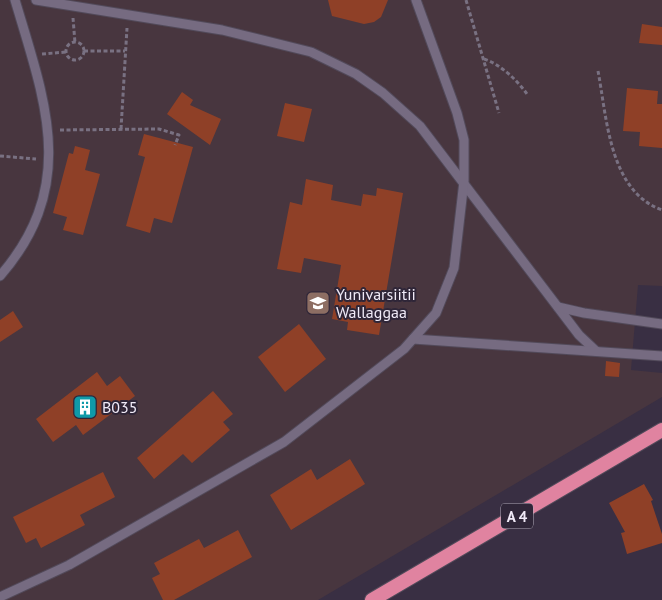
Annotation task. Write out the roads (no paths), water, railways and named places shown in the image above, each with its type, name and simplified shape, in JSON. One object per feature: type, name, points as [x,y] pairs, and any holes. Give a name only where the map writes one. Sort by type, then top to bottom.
[{"type":"highway","name":"A 4","points":[[372,600],[662,430]]},
{"type":"lane","points":[[0,276],[19,251],[34,221],[44,190],[49,161],[49,130],[43,96],[15,0]]},
{"type":"lane","points":[[36,0],[222,30],[311,52],[339,65],[368,82],[409,115],[464,182],[578,335],[596,351]]},
{"type":"lane","points":[[0,597],[69,565],[265,454],[312,422],[414,339],[436,313],[450,283],[456,253],[465,158],[461,126],[416,0]]},
{"type":"lane","points":[[558,307],[584,314],[662,324]]},
{"type":"lane","points":[[414,339],[662,356]]},
{"type":"place","name":"Yunivarsiitii Wallaggaa","points":[[318,303]]},
{"type":"place","name":"B035","points":[[85,407]]}]
